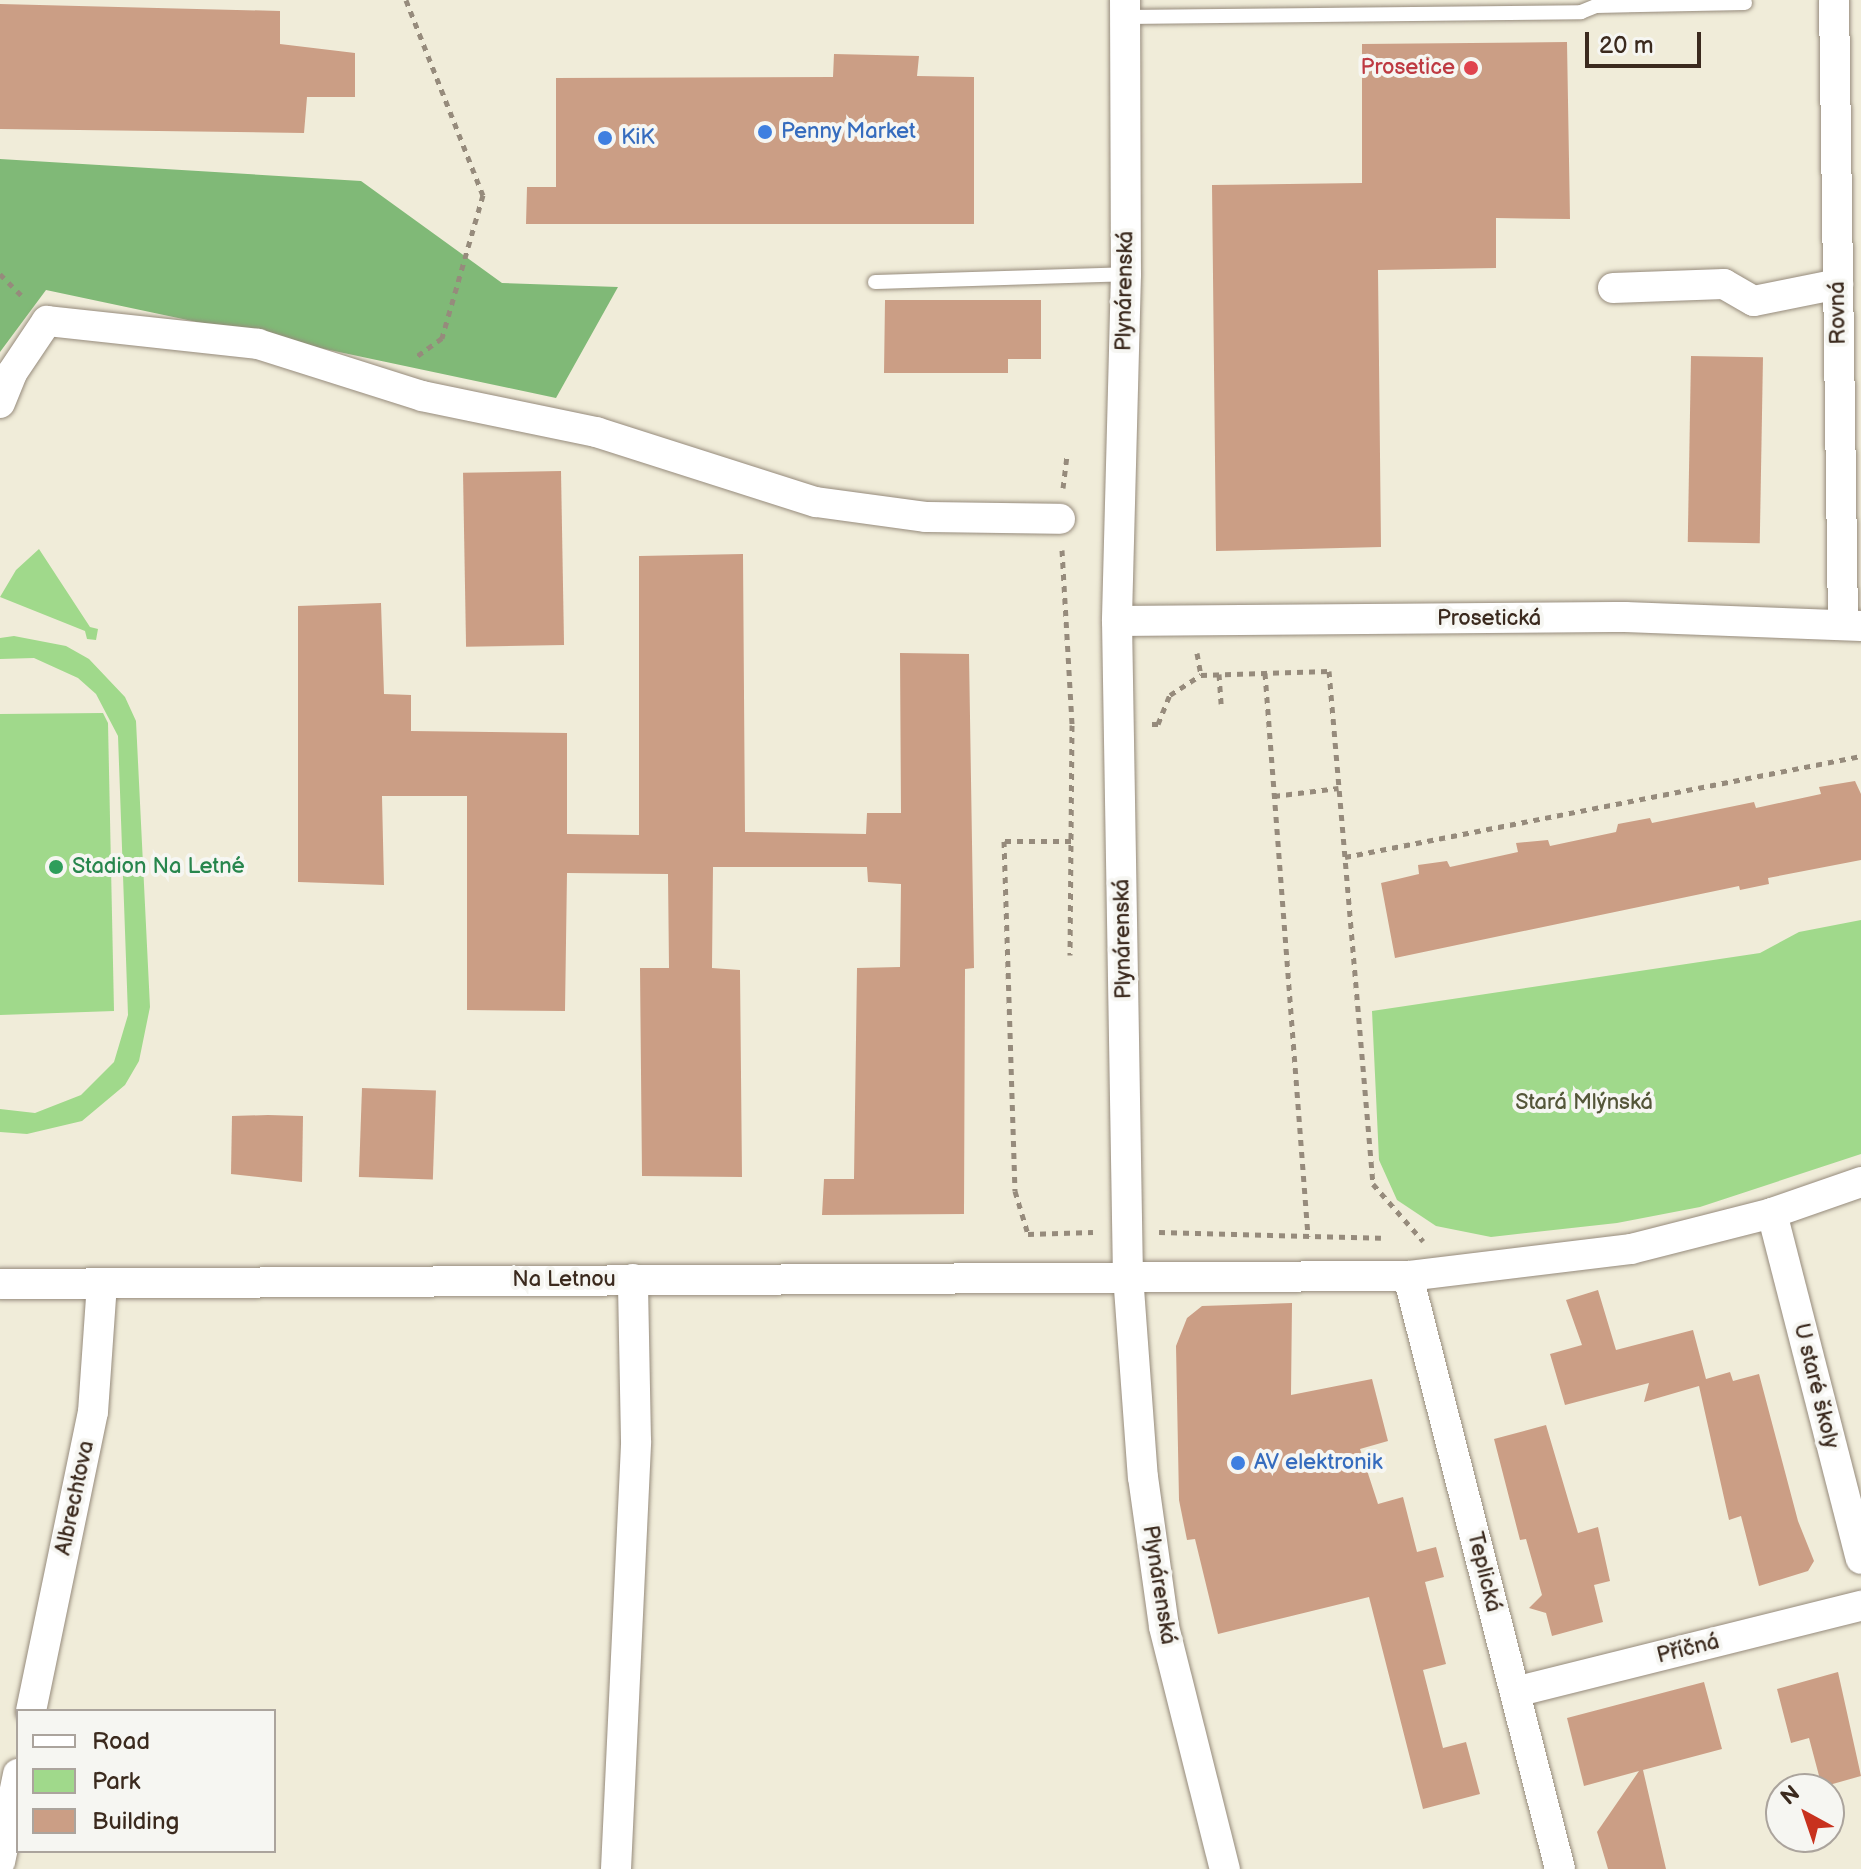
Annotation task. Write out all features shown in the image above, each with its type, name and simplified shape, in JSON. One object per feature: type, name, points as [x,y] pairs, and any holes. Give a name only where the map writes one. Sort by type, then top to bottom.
[{"type":"street","name":"Rovná","points":[[1834,0],[1838,284],[1852,626]]},
{"type":"street","name":"Plynárenská","points":[[1126,8],[1126,274],[1117,621],[1128,1275],[1143,1477],[1164,1627],[1225,1869]]},
{"type":"street","points":[[1613,288],[1724,284],[1754,301],[1838,284]]},
{"type":"street","points":[[0,403],[12,373],[47,321],[258,344],[383,380],[422,396],[596,432],[816,502],[925,517],[1060,519]]},
{"type":"street","name":"Prosetická","points":[[1117,621],[1625,617],[1852,626]]},
{"type":"street","points":[[1128,1275],[1417,1275],[1631,1249],[1772,1213],[1861,1182]]},
{"type":"street","name":"U staré školy","points":[[1772,1213],[1861,1559]]},
{"type":"street","name":"Na Letnou","points":[[0,1284],[1128,1275]]},
{"type":"street","name":"Teplická","points":[[1417,1275],[1560,1869]]},
{"type":"street","points":[[616,1869],[636,1441],[633,1279]]},
{"type":"street","name":"Albrechtova","points":[[31,1709],[93,1412],[102,1283]]},
{"type":"street","name":"Příčná","points":[[1515,1692],[1861,1606]]},
{"type":"street","points":[[0,1862],[16,1784]]},
{"type":"lane","points":[[1126,8],[1581,12],[1596,6],[1745,3]]},
{"type":"lane","points":[[875,282],[1126,274]]},
{"type":"path","points":[[383,380],[442,338],[483,195],[406,0]]},
{"type":"path","points":[[1060,519],[1072,725],[1070,955]]},
{"type":"path","points":[[1191,621],[1201,675],[1329,671],[1373,1184],[1423,1239],[1417,1275]]},
{"type":"path","points":[[1265,673],[1308,1236]]},
{"type":"path","points":[[1219,674],[1221,704]]},
{"type":"path","points":[[1345,857],[1861,756]]},
{"type":"path","points":[[1274,796],[1339,788]]},
{"type":"path","points":[[1004,841],[1071,841]]},
{"type":"green space","points":[[0,159],[361,181],[502,283],[618,287],[556,398],[46,290],[0,352]]},
{"type":"green space","points":[[39,549],[90,627],[98,629],[96,640],[87,639],[85,631],[0,597],[16,570]]},
{"type":"green space","points":[[14,636],[66,646],[89,659],[125,697],[136,721],[150,1007],[139,1061],[125,1085],[82,1121],[27,1134],[0,1132],[0,1109],[35,1113],[81,1095],[114,1062],[128,1015],[118,736],[96,694],[78,678],[34,658],[0,659],[0,638]]},
{"type":"green space","name":"Stadion Na Letné","points":[[103,713],[108,723],[114,1011],[0,1015],[0,714]]},
{"type":"green space","name":"Stará Mlýnská","points":[[1861,920],[1861,1154],[1700,1207],[1617,1223],[1491,1237],[1436,1226],[1397,1200],[1379,1160],[1372,1011],[1760,953],[1799,932]]},
{"type":"building","points":[[0,4],[280,11],[280,44],[355,53],[355,97],[307,97],[304,133],[0,129]]},
{"type":"building","points":[[1567,42],[1570,219],[1496,218],[1496,268],[1378,270],[1381,547],[1216,551],[1212,185],[1362,183],[1362,44]]},
{"type":"building","name":"Penny Market","points":[[834,54],[919,56],[917,76],[974,77],[974,224],[526,224],[527,187],[556,187],[556,78],[833,77]]},
{"type":"building","points":[[885,300],[1041,300],[1041,359],[1008,359],[1008,373],[884,373]]},
{"type":"building","points":[[1691,356],[1763,357],[1760,543],[1688,542]]},
{"type":"building","points":[[561,471],[564,645],[466,647],[463,473]]},
{"type":"building","points":[[743,554],[745,832],[866,834],[867,813],[901,813],[900,653],[969,654],[974,968],[965,969],[964,1214],[822,1215],[824,1179],[854,1179],[857,968],[900,967],[901,884],[868,882],[867,867],[713,867],[712,968],[740,970],[742,1177],[642,1176],[640,968],[669,968],[668,874],[567,873],[565,1011],[467,1010],[467,796],[382,796],[384,885],[298,882],[298,606],[381,603],[384,694],[411,695],[411,731],[567,733],[567,834],[639,835],[639,556]]},
{"type":"building","points":[[1855,781],[1861,794],[1861,860],[1768,878],[1769,884],[1740,890],[1739,886],[1395,958],[1381,883],[1419,874],[1418,865],[1447,861],[1450,867],[1518,852],[1516,843],[1548,840],[1550,846],[1616,832],[1618,824],[1650,818],[1652,823],[1754,802],[1756,808],[1821,794],[1819,787]]},
{"type":"building","points":[[362,1088],[436,1091],[433,1180],[359,1177]]},
{"type":"building","points":[[232,1116],[303,1116],[302,1182],[231,1174]]},
{"type":"building","points":[[1598,1290],[1616,1350],[1693,1330],[1706,1379],[1730,1372],[1733,1381],[1759,1374],[1798,1521],[1814,1561],[1808,1571],[1759,1586],[1741,1516],[1729,1520],[1699,1386],[1644,1402],[1649,1383],[1565,1405],[1550,1354],[1582,1345],[1566,1300]]},
{"type":"building","points":[[1292,1303],[1291,1395],[1372,1379],[1388,1441],[1360,1449],[1378,1504],[1403,1497],[1417,1552],[1436,1547],[1444,1577],[1425,1582],[1446,1664],[1423,1670],[1443,1748],[1466,1742],[1480,1794],[1423,1809],[1369,1597],[1218,1634],[1195,1539],[1187,1540],[1179,1500],[1176,1346],[1187,1318],[1202,1306]]},
{"type":"building","points":[[1546,1425],[1578,1533],[1598,1527],[1610,1581],[1594,1585],[1603,1622],[1552,1636],[1546,1613],[1529,1608],[1542,1595],[1526,1539],[1520,1540],[1494,1439]]},
{"type":"building","points":[[1838,1672],[1861,1776],[1845,1781],[1845,1773],[1818,1773],[1809,1738],[1791,1743],[1777,1689]]},
{"type":"building","points":[[1704,1682],[1722,1749],[1643,1770],[1666,1869],[1608,1869],[1597,1832],[1639,1771],[1584,1786],[1567,1718]]},
{"type":"place","name":"Prosetice","points":[[1471,68]]},
{"type":"place","name":"Penny Market","points":[[765,132]]},
{"type":"place","name":"KiK","points":[[605,138]]},
{"type":"place","name":"Stadion Na Letné","points":[[56,867]]},
{"type":"place","name":"AV elektronik","points":[[1238,1463]]}]
